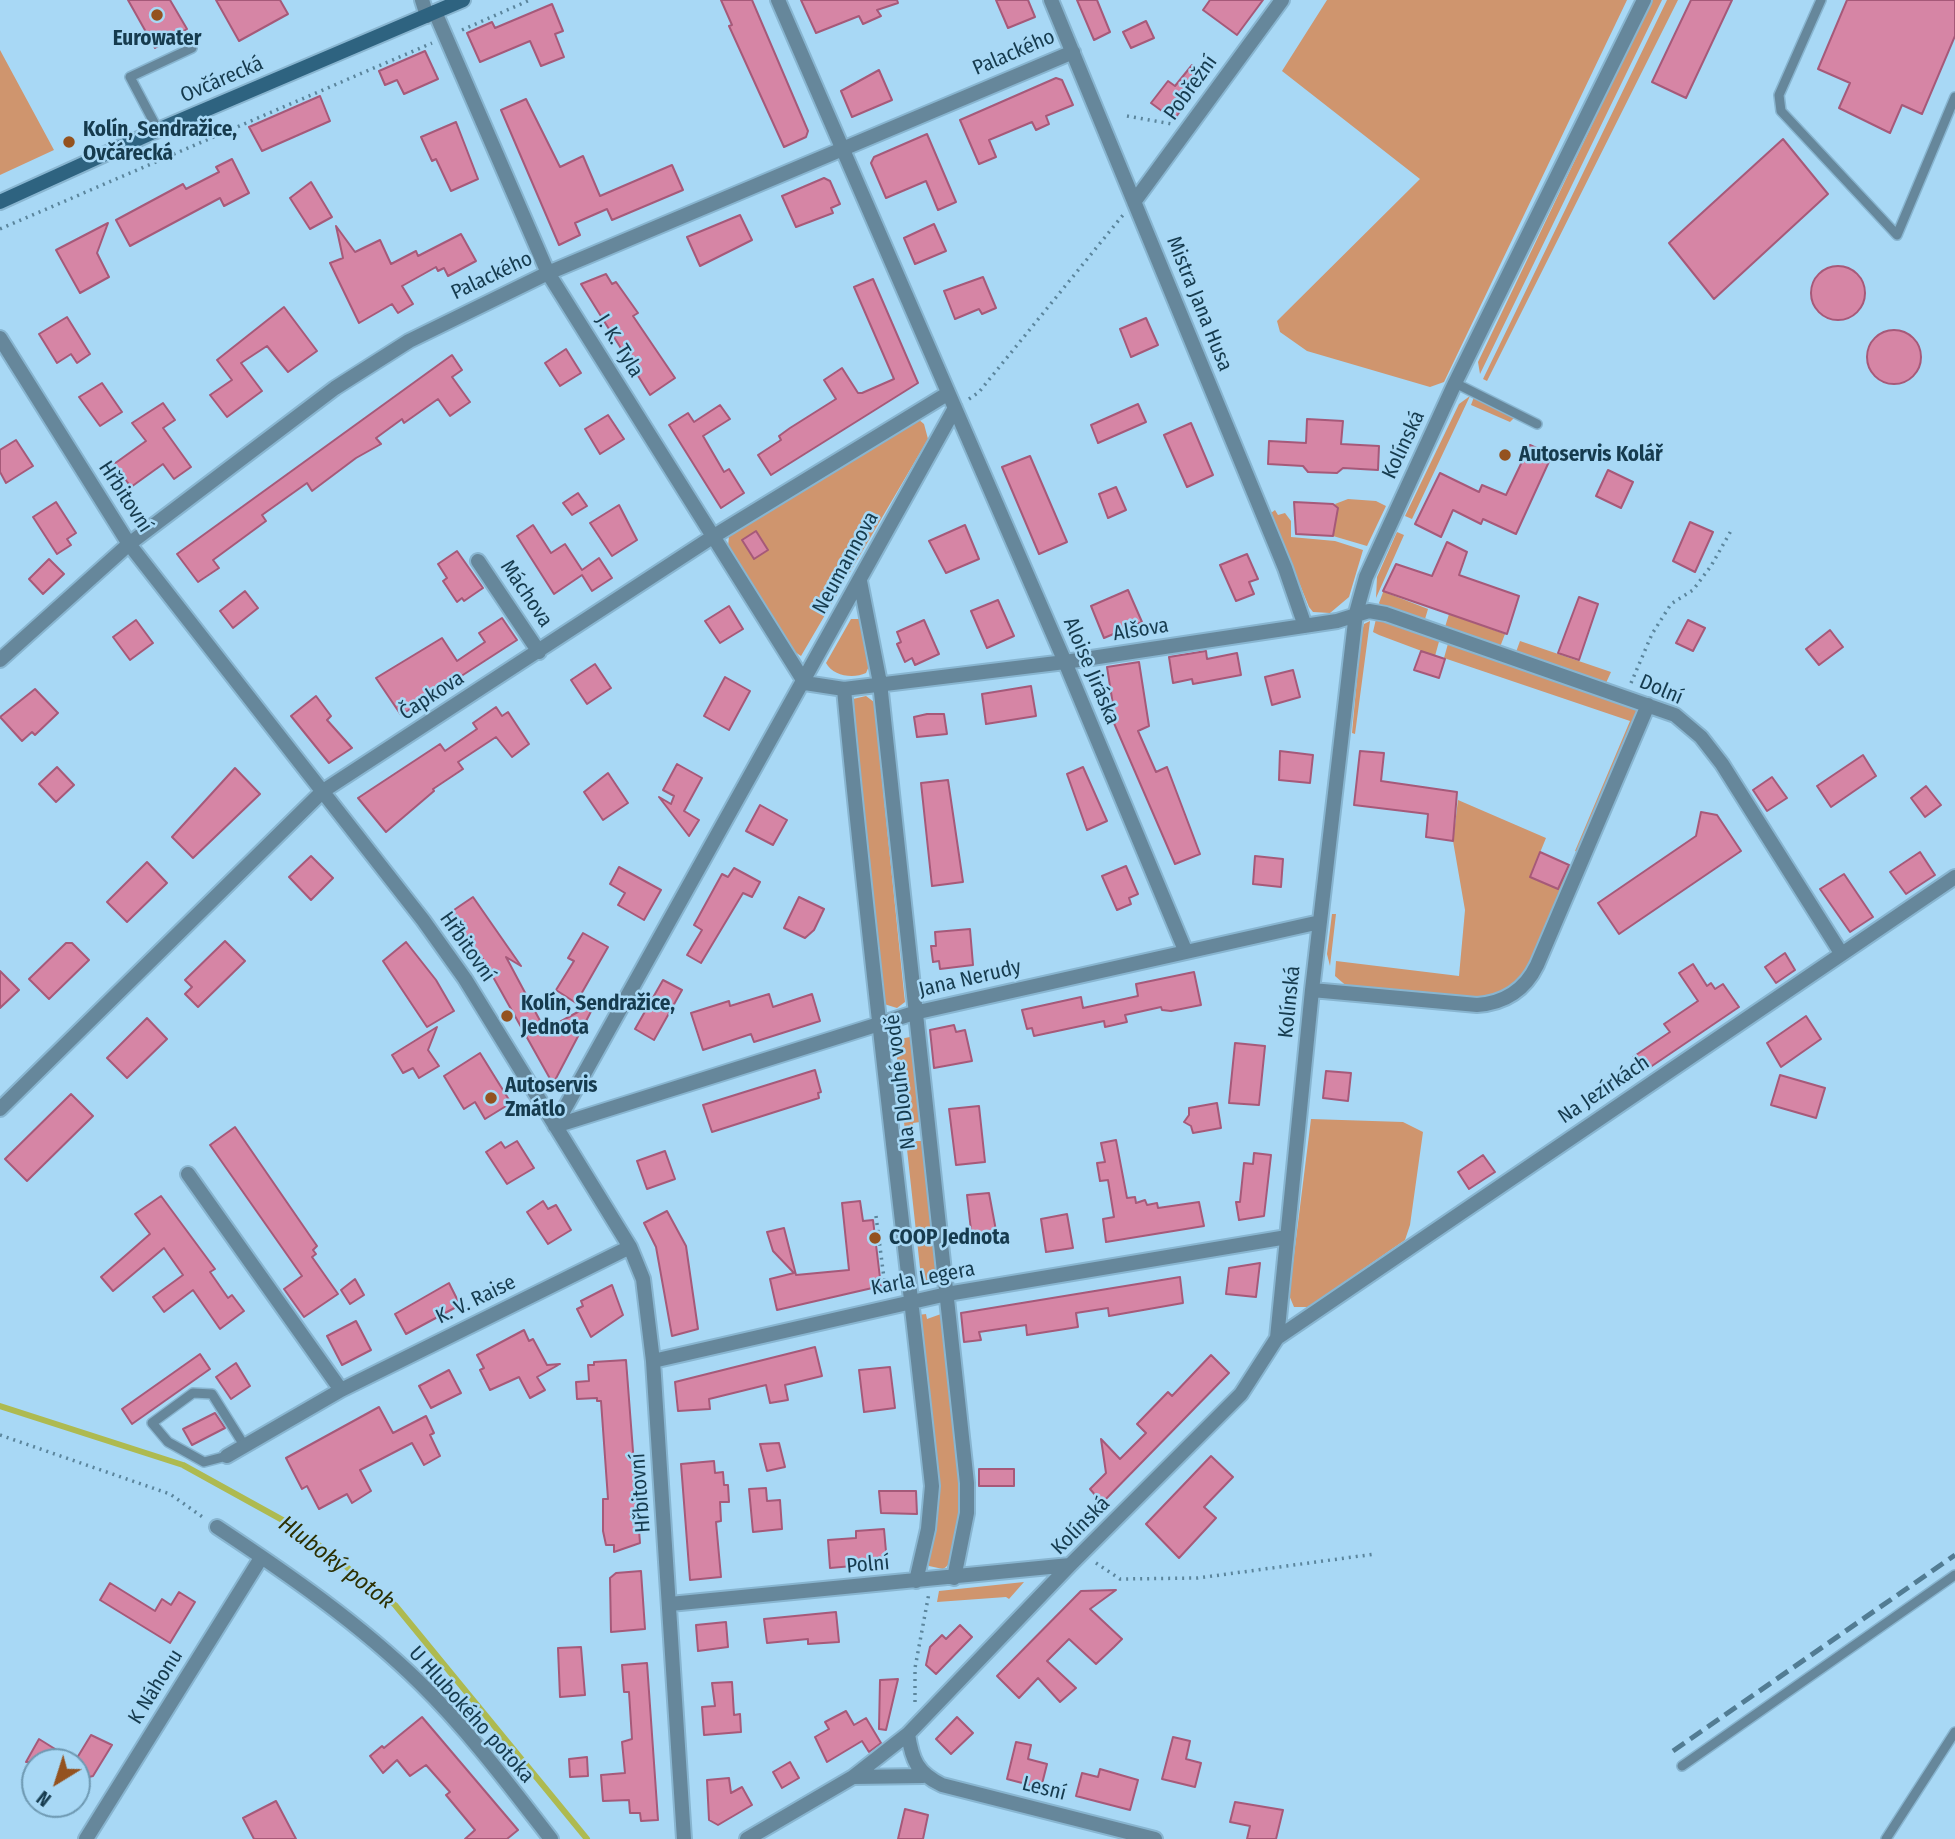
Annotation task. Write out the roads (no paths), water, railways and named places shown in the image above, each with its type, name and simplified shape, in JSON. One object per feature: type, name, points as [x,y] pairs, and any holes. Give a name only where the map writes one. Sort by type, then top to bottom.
[{"type":"main road","name":"Ovčárecká","points":[[2,196],[463,0]]},
{"type":"street","name":"J. K. Tyla","points":[[422,0],[447,36],[548,273],[804,683]]},
{"type":"street","points":[[778,0],[955,408]]},
{"type":"street","name":"Mistra Jana Husa","points":[[1051,0],[1280,555],[1305,626]]},
{"type":"street","name":"Pobřežní","points":[[1133,202],[1282,0]]},
{"type":"street","name":"Kolínská","points":[[747,1839],[853,1777],[908,1734],[1070,1565],[1241,1394],[1277,1338],[1312,989],[1356,613],[1366,577],[1455,383],[1644,0]]},
{"type":"street","name":"Palackého","points":[[0,660],[129,544],[344,382],[451,318],[548,273],[1073,52]]},
{"type":"street","name":"Hřbitovní","points":[[0,338],[129,544],[466,979],[629,1247],[643,1279],[653,1361],[684,1839]]},
{"type":"street","name":"Čapkova","points":[[0,1109],[323,791],[714,536],[947,394]]},
{"type":"street","name":"Neumannova","points":[[555,1126],[955,408]]},
{"type":"street","name":"Aloise Jiráska","points":[[955,408],[1185,950]]},
{"type":"street","name":"Máchova","points":[[478,561],[538,652]]},
{"type":"street","name":"Na Dlouhé vodě","points":[[860,581],[880,683],[967,1483],[967,1513],[954,1577]]},
{"type":"street","name":"Dolní","points":[[1356,613],[1369,611],[1386,614],[1675,715],[1701,737],[1722,764],[1841,953]]},
{"type":"street","name":"Alšova","points":[[804,683],[844,689],[1065,662],[1337,621],[1356,613]]},
{"type":"street","name":"Na Dlouhé vodě","points":[[844,689],[861,865],[882,1024],[932,1486],[928,1529],[916,1581]]},
{"type":"street","points":[[1312,989],[1477,1005],[1495,1002],[1524,986],[1537,965],[1648,705]]},
{"type":"street","name":"Na Jezírkách","points":[[1277,1338],[1955,877]]},
{"type":"street","name":"Jana Nerudy","points":[[555,1126],[914,1013],[1185,950],[1320,922]]},
{"type":"street","points":[[188,1174],[341,1390]]},
{"type":"street","name":"Karla Legera","points":[[653,1361],[947,1294],[1287,1237]]},
{"type":"street","name":"K. V. Raise","points":[[227,1456],[341,1390],[629,1247]]},
{"type":"street","name":"U Hlubokého potoka","points":[[218,1527],[368,1636],[422,1685],[551,1839]]},
{"type":"street","name":"K Náhonu","points":[[86,1839],[261,1558]]},
{"type":"street","name":"Polní","points":[[670,1604],[1070,1565]]},
{"type":"street","points":[[908,1734],[915,1764],[923,1776]]},
{"type":"street","name":"Lesní","points":[[853,1777],[923,1776],[942,1785],[1116,1834],[1155,1839]]},
{"type":"lane","points":[[1821,0],[1779,95],[1781,111],[1793,128],[1897,235],[1955,97]]},
{"type":"lane","points":[[158,130],[130,77],[192,48]]},
{"type":"lane","points":[[1455,383],[1537,424]]},
{"type":"lane","points":[[227,1456],[204,1462],[168,1442],[152,1423],[193,1394],[212,1394],[244,1445]]},
{"type":"lane","points":[[1682,1766],[1955,1575]]},
{"type":"lane","points":[[1886,1839],[1955,1732]]},
{"type":"waterway","name":"Hluboký potok","points":[[0,1406],[183,1465],[297,1528],[395,1605],[587,1839]]},
{"type":"railway","points":[[1673,1751],[1955,1555]]},
{"type":"place","name":"Eurowater","points":[[157,15]]},
{"type":"place","name":"Kolín, Sendražice, Ovčárecká","points":[[69,142]]},
{"type":"place","name":"Autoservis Kolář","points":[[1505,455]]},
{"type":"place","name":"Kolín, Sendražice, Jednota","points":[[507,1016]]},
{"type":"place","name":"Autoservis Zmátlo","points":[[491,1098]]},
{"type":"place","name":"COOP Jednota","points":[[875,1238]]}]
